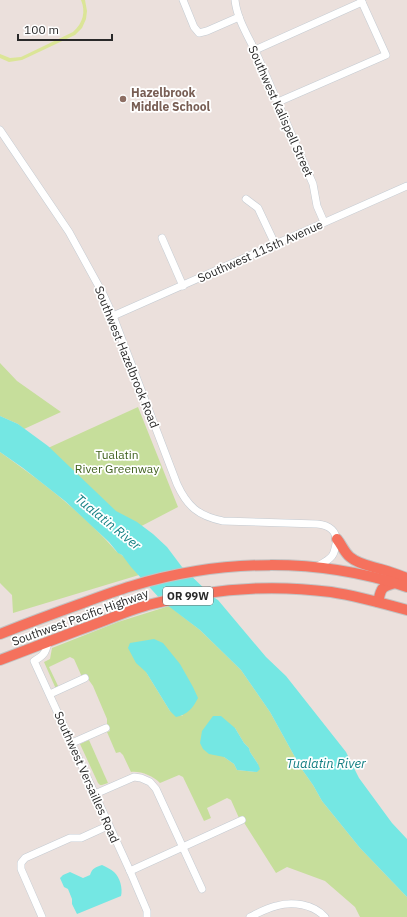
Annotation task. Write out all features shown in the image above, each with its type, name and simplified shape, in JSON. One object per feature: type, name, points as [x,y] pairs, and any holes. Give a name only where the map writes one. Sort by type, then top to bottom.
[{"type":"highway","points":[[337,539],[349,556],[356,561],[407,578]]},
{"type":"highway","name":"Southwest Pacific Highway","points":[[0,634],[131,586],[206,569],[233,566],[281,565],[316,567],[364,575],[407,587]]},
{"type":"highway","points":[[378,602],[380,592],[383,588],[387,585],[395,583]]},
{"type":"highway","name":"Southwest Pacific Highway","points":[[0,660],[149,605],[218,591],[262,588],[329,592],[378,602],[407,610]]},
{"type":"street","points":[[183,0],[194,27],[199,33],[239,17]]},
{"type":"street","name":"Southwest Kalispell Street","points":[[235,0],[239,17],[255,50],[313,184],[317,206],[324,222]]},
{"type":"street","points":[[255,50],[362,1],[386,55],[278,102]]},
{"type":"street","name":"Southwest Hazelbrook Road","points":[[0,130],[70,232],[103,294],[113,316],[184,499],[192,507],[208,517],[222,521],[321,524],[330,528],[337,539]]},
{"type":"street","name":"Southwest 115th Avenue","points":[[113,316],[407,186]]},
{"type":"street","points":[[246,199],[258,208],[275,244]]},
{"type":"street","points":[[162,238],[183,286]]},
{"type":"street","points":[[316,567],[331,557],[337,539]]},
{"type":"street","name":"Southwest Versailles Road","points":[[48,642],[44,654],[34,661],[130,871],[147,911],[147,917]]},
{"type":"street","points":[[50,694],[86,678]]},
{"type":"street","points":[[72,743],[106,728]]},
{"type":"street","points":[[95,794],[134,778],[141,778],[150,782],[156,789],[202,889]]},
{"type":"street","points":[[130,871],[242,820]]},
{"type":"street","points":[[42,917],[21,868],[21,863],[25,858],[70,838],[81,838],[103,828]]},
{"type":"street","points":[[250,917],[275,906],[294,903],[315,909],[326,917]]},
{"type":"green space","points":[[81,0],[85,0],[87,11],[86,19],[82,28],[75,35],[22,60],[9,62],[0,58],[0,54],[10,58],[21,57],[73,32],[83,17],[83,4]]},
{"type":"green space","points":[[0,363],[17,381],[61,412],[24,429],[18,424],[0,416]]},
{"type":"green space","name":"Tualatin River Greenway","points":[[138,407],[178,507],[130,532],[48,448]]},
{"type":"green space","points":[[0,452],[31,474],[76,511],[116,551],[123,556],[139,575],[13,613],[12,595],[0,583]]},
{"type":"green space","points":[[169,606],[200,630],[241,670],[270,712],[301,768],[322,801],[360,848],[407,897],[407,917],[360,917],[355,907],[325,881],[287,867],[276,873],[243,821],[239,818],[231,800],[227,798],[207,808],[211,818],[204,821],[183,777],[179,775],[160,783],[147,774],[131,772],[123,755],[120,752],[116,753],[107,732],[110,731],[107,725],[107,719],[93,686],[86,676],[82,677],[74,659],[70,657],[49,667],[59,688],[56,689],[44,662],[50,659],[52,648],[118,622]],"holes":[[[146,672],[183,716],[170,711]],[[235,728],[258,764],[257,772],[237,770],[234,764],[224,757]]]},
{"type":"green space","points":[[89,740],[108,783],[100,785],[98,783],[80,744]]},
{"type":"water","name":"Tualatin River","points":[[0,416],[18,424],[48,446],[116,511],[137,522],[153,534],[167,547],[182,567],[218,600],[266,657],[286,676],[346,752],[359,778],[392,823],[407,839],[407,897],[360,848],[322,801],[301,768],[270,712],[241,670],[200,630],[163,602],[122,555],[118,553],[109,542],[65,501],[0,452]]},
{"type":"water","points":[[154,639],[163,643],[180,664],[198,698],[194,705],[183,715],[176,717],[170,711],[146,672],[136,663],[128,648],[130,643]]},
{"type":"water","points":[[213,716],[221,716],[235,728],[258,764],[260,769],[257,772],[237,770],[234,764],[224,757],[209,754],[203,749],[200,743],[202,731]]},
{"type":"water","points":[[102,865],[113,871],[118,877],[122,893],[121,896],[77,914],[72,904],[72,899],[68,889],[64,887],[60,878],[70,872],[83,878],[90,875],[94,868]]},
{"type":"place","name":"Hazelbrook Middle School","points":[[123,99]]}]
